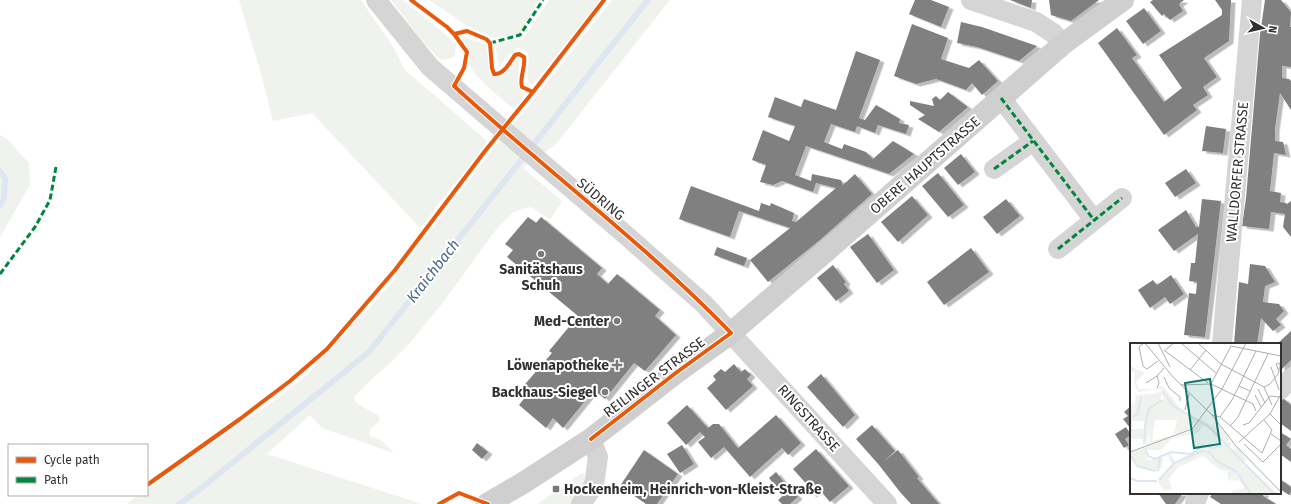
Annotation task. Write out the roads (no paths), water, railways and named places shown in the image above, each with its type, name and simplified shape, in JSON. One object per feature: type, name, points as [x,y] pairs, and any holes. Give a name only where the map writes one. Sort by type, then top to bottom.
[{"type":"main road","name":"OBERE HAUPTSTRASSE","points":[[731,333],[1063,44],[1123,0]]},
{"type":"main road","name":"REILINGER STRASSE","points":[[487,504],[523,483],[591,439],[677,372],[731,333]]},
{"type":"street","name":"SÜDRING","points":[[376,0],[430,67],[704,304],[731,333]]},
{"type":"street","points":[[971,0],[1036,22],[1053,33],[1063,44]]},
{"type":"street","name":"WALLDORFER STRASSE","points":[[1222,343],[1252,0]]},
{"type":"street","points":[[1001,98],[1094,220]]},
{"type":"street","points":[[994,169],[1033,141]]},
{"type":"street","points":[[1058,249],[1122,198]]},
{"type":"street","name":"RINGSTRASSE","points":[[731,333],[886,504]]},
{"type":"street","points":[[1281,389],[1291,378]]},
{"type":"street","points":[[581,504],[594,485],[598,457],[591,439]]},
{"type":"street","points":[[1195,504],[1199,494]]},
{"type":"waterway","name":"Kraichbach","points":[[179,504],[195,493],[369,352],[648,0]]},
{"type":"waterway","points":[[0,171],[5,178],[4,198],[0,206]]},
{"type":"place","name":"Sanitätshaus Schuh","points":[[541,254]]},
{"type":"place","name":"Med-Center","points":[[617,321]]},
{"type":"place","name":"Löwenapotheke","points":[[617,365]]},
{"type":"place","name":"Backhaus-Siegel","points":[[605,392]]},
{"type":"place","name":"Hockenheim, Heinrich-von-Kleist-Straße","points":[[556,489]]}]
